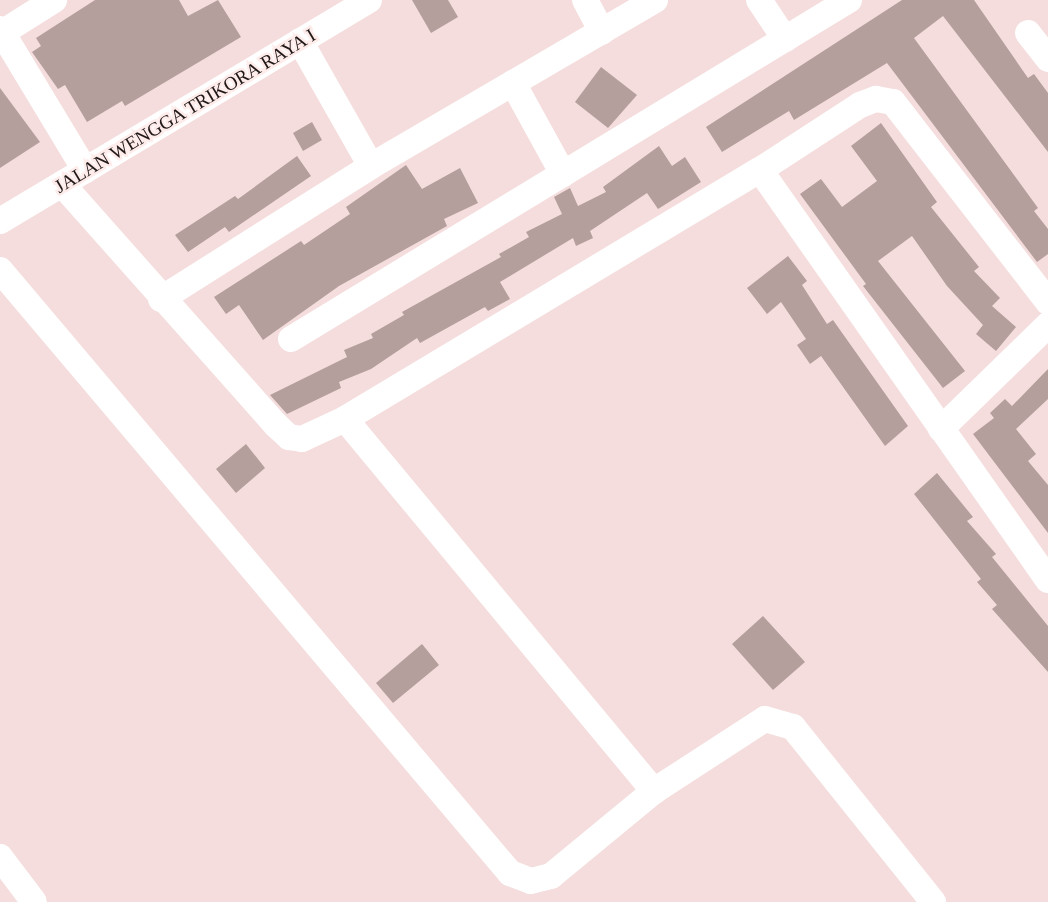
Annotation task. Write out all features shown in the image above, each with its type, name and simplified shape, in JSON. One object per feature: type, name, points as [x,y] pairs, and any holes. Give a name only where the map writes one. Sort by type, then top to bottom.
[{"type":"street","points":[[54,0],[1,32],[74,177],[161,299],[289,437],[302,439],[345,419],[760,170],[860,106],[876,99],[894,102],[1048,302]]},
{"type":"street","name":"JALAN WENGGA TRIKORA RAYA I","points":[[0,221],[369,0]]},
{"type":"street","points":[[585,0],[602,32]]},
{"type":"street","points":[[161,299],[370,166],[655,0]]},
{"type":"street","points":[[759,0],[785,39]]},
{"type":"street","points":[[291,339],[849,0]]},
{"type":"street","points":[[1028,33],[1048,59]]},
{"type":"street","points":[[300,41],[370,166]]},
{"type":"street","points":[[513,83],[563,174]]},
{"type":"street","points":[[760,170],[1048,580]]},
{"type":"street","points":[[0,270],[510,873],[531,881],[551,876],[654,791],[765,719],[793,727],[933,902]]},
{"type":"street","points":[[941,429],[1048,325]]},
{"type":"street","points":[[345,419],[654,791]]},
{"type":"street","points":[[1,859],[34,902]]},
{"type":"building","points":[[95,0],[179,0],[188,16],[218,0],[241,37],[125,106],[122,101],[87,122],[65,85],[58,89],[32,52],[41,46],[36,38]]},
{"type":"building","points":[[412,0],[448,0],[458,17],[431,33]]},
{"type":"building","points":[[902,0],[974,0],[1028,78],[1034,74],[1048,93],[1048,152],[943,16],[914,38],[1038,208],[1034,211],[1048,229],[1048,254],[1037,262],[887,63],[794,120],[789,111],[722,152],[706,127]]},
{"type":"building","points":[[601,67],[637,95],[608,128],[575,102]]},
{"type":"building","points":[[0,88],[40,142],[0,168]]},
{"type":"building","points":[[312,122],[322,140],[303,151],[293,133]]},
{"type":"building","points":[[881,123],[937,202],[931,207],[979,267],[974,271],[1000,298],[992,306],[1016,327],[996,351],[976,334],[983,325],[947,286],[912,236],[878,261],[965,371],[943,388],[863,286],[866,284],[800,194],[821,179],[842,207],[877,181],[851,146]]},
{"type":"building","points":[[659,146],[672,166],[685,157],[701,182],[658,209],[647,193],[590,231],[593,238],[576,246],[573,238],[500,282],[510,299],[488,311],[485,307],[420,343],[417,338],[371,369],[339,382],[341,388],[287,414],[270,395],[347,357],[344,350],[373,338],[371,334],[404,315],[402,312],[501,257],[499,254],[529,237],[526,232],[562,214],[554,197],[570,188],[578,206],[606,192],[603,187]]},
{"type":"building","points":[[297,156],[311,176],[229,232],[225,227],[188,252],[175,235],[235,196],[238,199]]},
{"type":"building","points":[[406,165],[422,189],[460,168],[478,203],[444,219],[447,226],[339,286],[263,340],[239,305],[226,314],[214,297],[301,241],[304,245],[350,214],[346,207]]},
{"type":"building","points":[[788,256],[807,281],[802,285],[827,324],[833,320],[908,426],[885,446],[821,356],[810,364],[797,345],[806,339],[781,302],[767,314],[747,288]]},
{"type":"building","points":[[1048,369],[1048,399],[1016,429],[1036,454],[1028,461],[1048,485],[1048,533],[973,434],[994,418],[990,413],[1005,399],[1012,406]]},
{"type":"building","points":[[246,444],[265,468],[236,493],[216,469]]},
{"type":"building","points":[[937,473],[973,517],[967,521],[996,554],[992,557],[1048,626],[1048,672],[992,609],[997,605],[977,582],[981,579],[914,494]]},
{"type":"building","points":[[763,616],[805,662],[773,690],[732,644]]},
{"type":"building","points":[[422,644],[439,665],[393,703],[376,683]]}]
